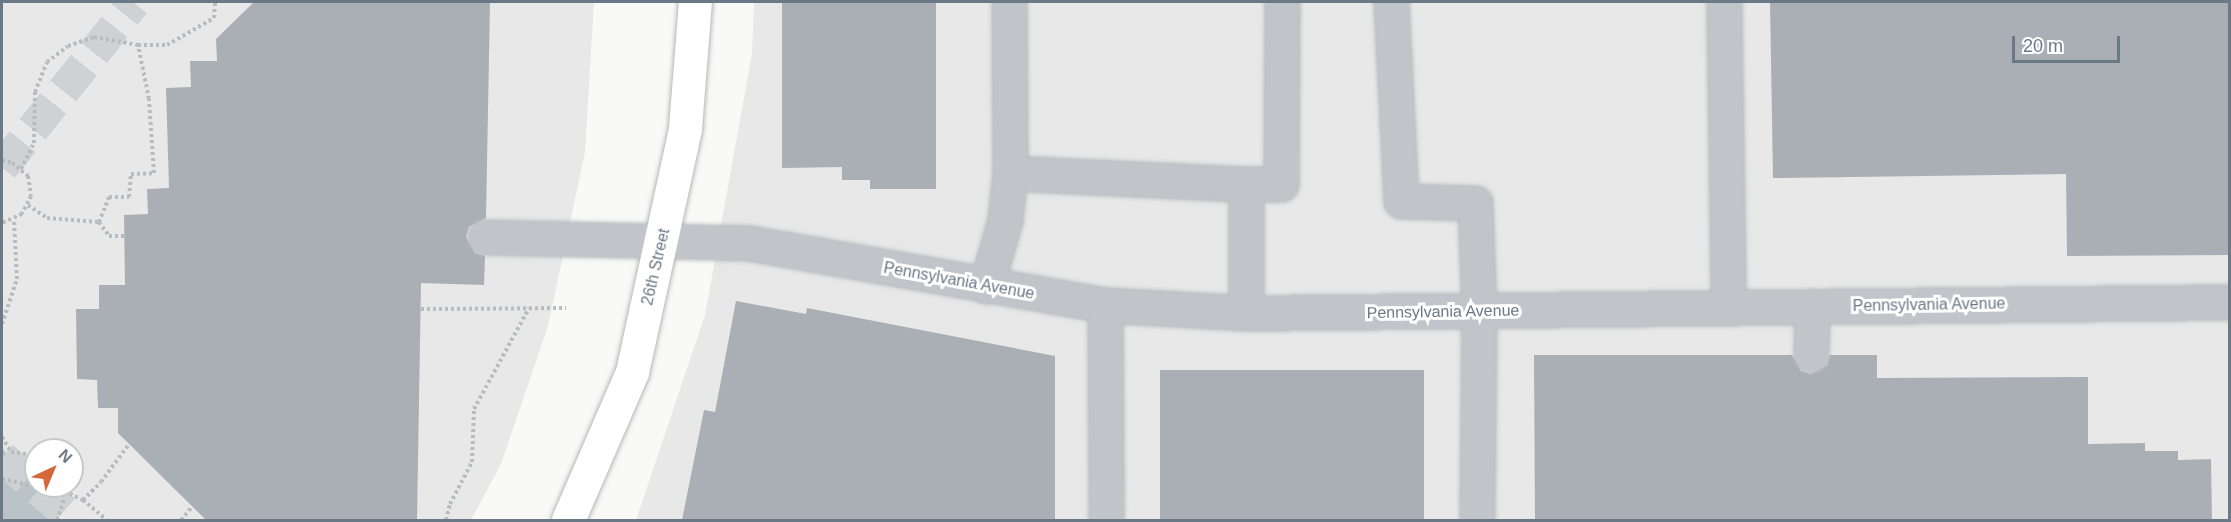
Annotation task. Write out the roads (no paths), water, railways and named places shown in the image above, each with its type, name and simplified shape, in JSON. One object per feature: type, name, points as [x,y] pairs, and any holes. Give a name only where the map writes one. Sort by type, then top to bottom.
[{"type":"main road","name":"26th Street","points":[[568,520],[632,372],[685,128],[695,2]]},
{"type":"street","points":[[986,286],[1005,220],[1010,173],[1010,2]]},
{"type":"street","points":[[1010,173],[1281,184],[1282,2]]},
{"type":"street","points":[[1391,2],[1401,201],[1475,203],[1479,313],[1477,520]]},
{"type":"street","points":[[1724,2],[1728,306]]},
{"type":"street","points":[[1246,184],[1246,313]]},
{"type":"street","name":"Pennsylvania Avenue","points":[[485,237],[749,243],[1105,305],[1246,313],[1479,313],[1728,306],[2229,302]]},
{"type":"street","points":[[1105,305],[1106,520]]},
{"type":"street","points":[[1811,355],[1812,306]]},
{"type":"tunnel","points":[[2,167],[134,2]]},
{"type":"tunnel","points":[[2,457],[75,520]]}]
